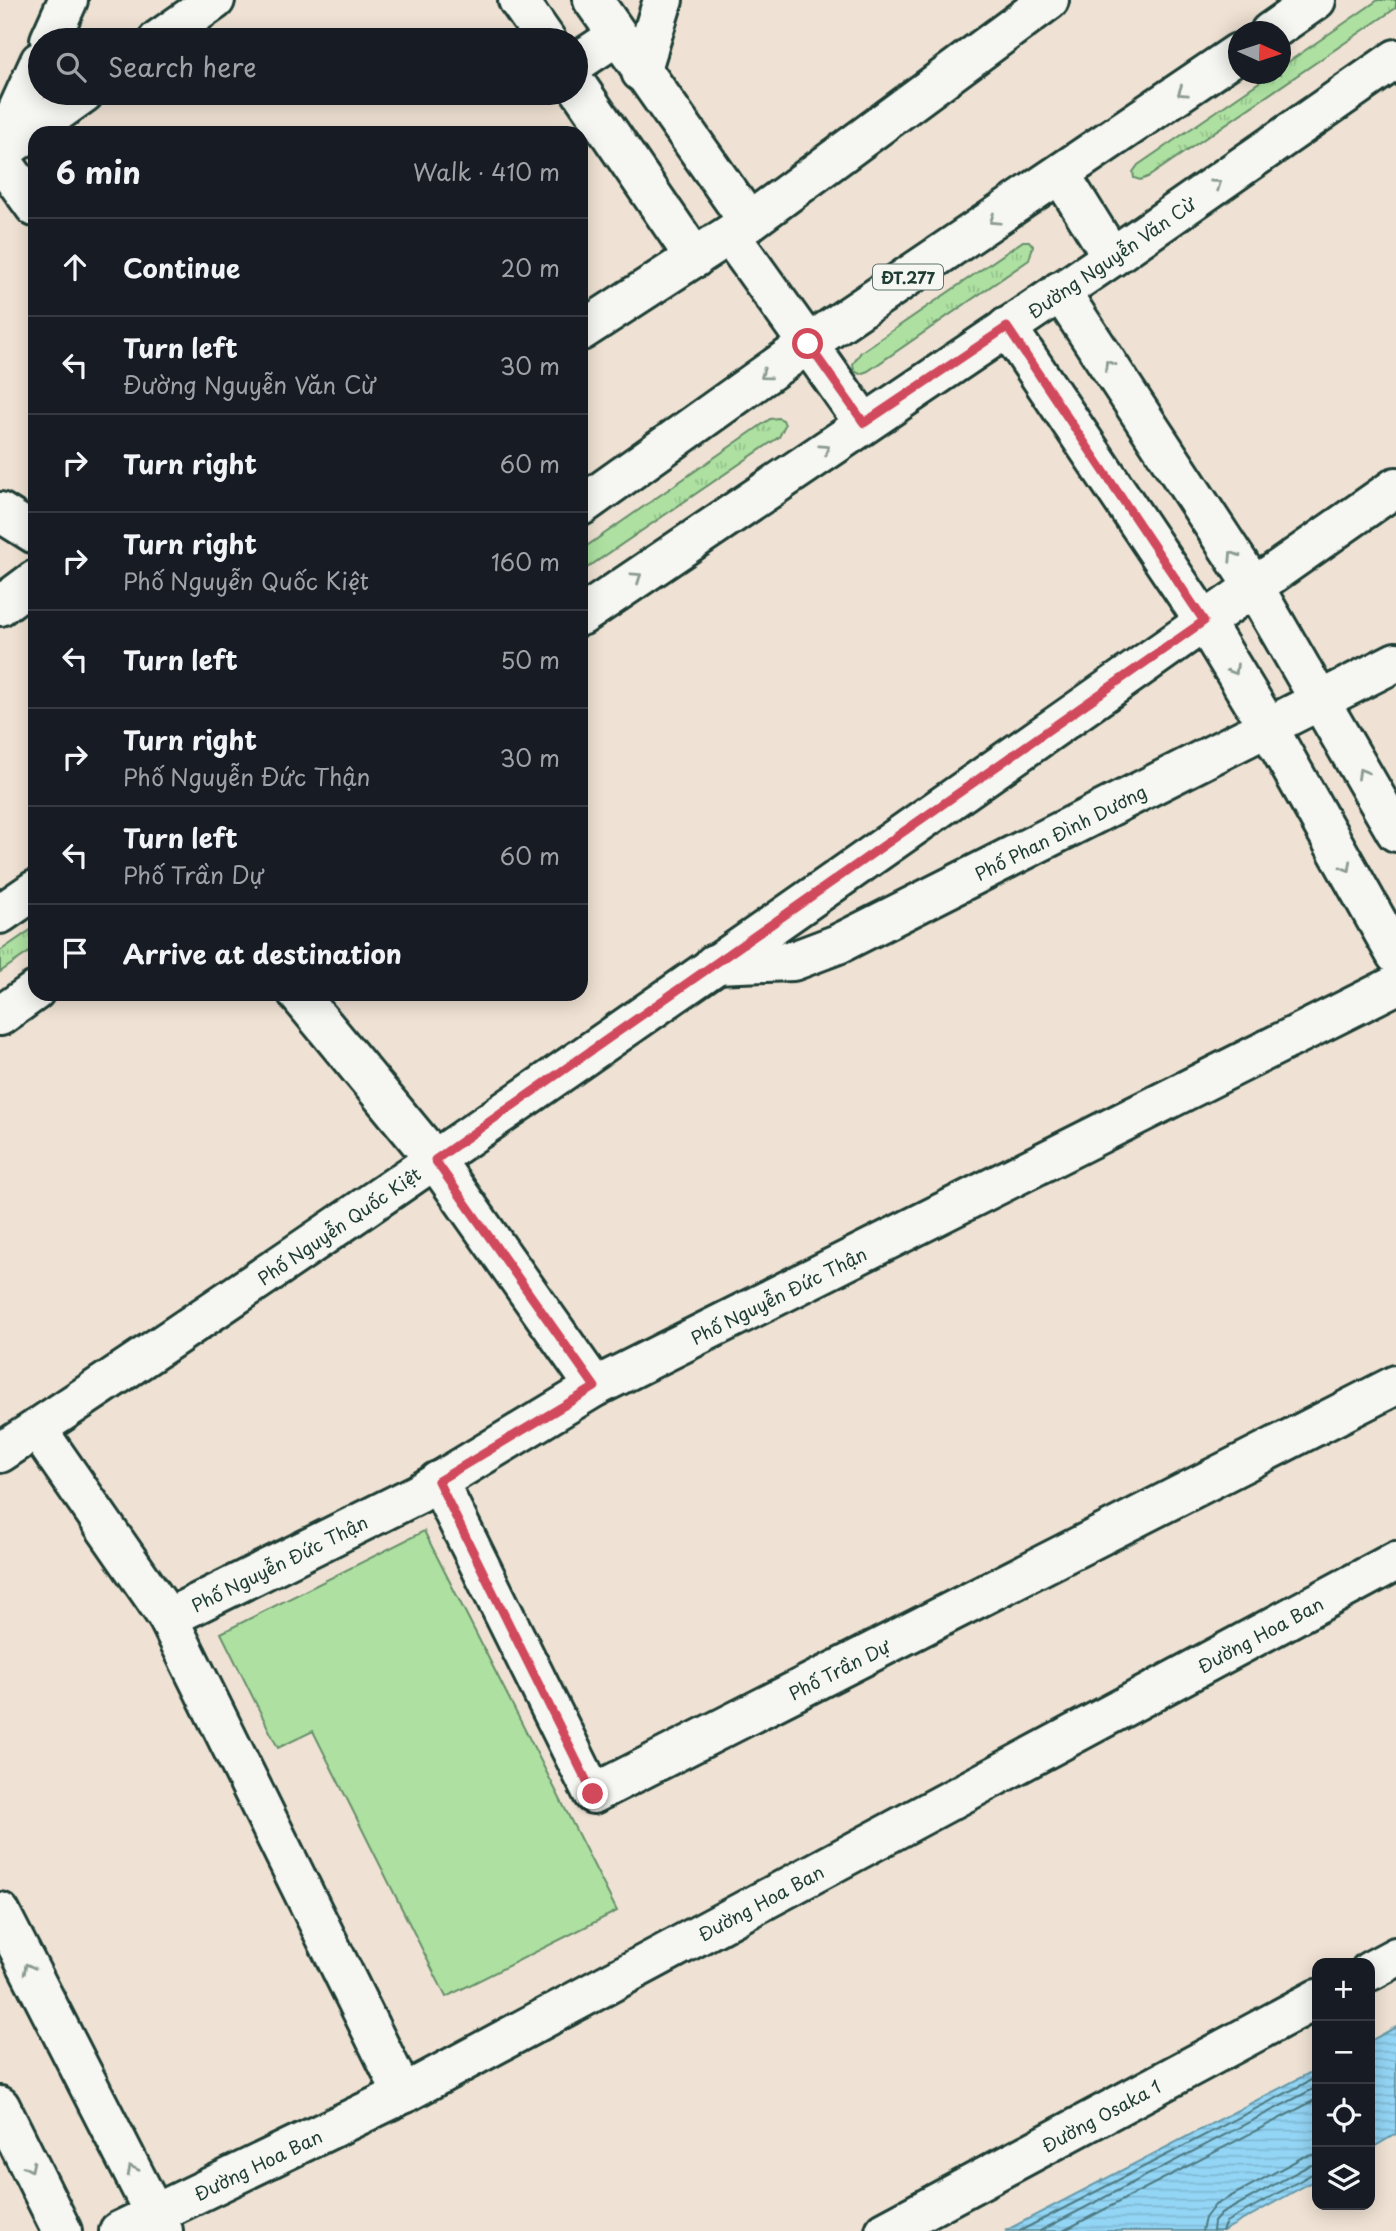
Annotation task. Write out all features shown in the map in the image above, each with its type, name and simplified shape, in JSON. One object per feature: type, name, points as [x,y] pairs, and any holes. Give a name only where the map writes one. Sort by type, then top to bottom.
[{"type":"street","points":[[55,28],[68,0]]},
{"type":"street","points":[[175,28],[215,0]]},
{"type":"street","points":[[518,0],[538,28]]},
{"type":"street","points":[[593,0],[739,228],[808,344],[864,423]]},
{"type":"street","points":[[641,72],[663,0]]},
{"type":"street","points":[[588,327],[739,228],[1049,0]]},
{"type":"street","points":[[1286,21],[1316,0]]},
{"type":"street","points":[[588,55],[617,36]]},
{"type":"street","name":"Đường Nguyễn Văn Cừ","points":[[588,611],[1112,257],[1396,59]]},
{"type":"street","name":"ĐT.277","points":[[588,501],[808,344],[1228,60]]},
{"type":"street","points":[[0,153],[28,89]]},
{"type":"street","points":[[588,102],[695,258]]},
{"type":"street","points":[[38,126],[67,105]]},
{"type":"street","points":[[0,153],[28,133]]},
{"type":"street","points":[[0,153],[28,196]]},
{"type":"street","points":[[1061,175],[1112,257]]},
{"type":"street","points":[[1060,291],[1254,587],[1396,832]]},
{"type":"street","points":[[1007,327],[1204,621],[1268,727],[1396,955]]},
{"type":"street","name":"Phố Nguyễn Quốc Kiệt","points":[[0,1453],[435,1160],[1396,487]]},
{"type":"street","points":[[0,512],[28,530]]},
{"type":"street","points":[[0,606],[28,585]]},
{"type":"street","name":"Phố Phan Đình Dương","points":[[714,964],[793,961],[838,944],[1396,662]]},
{"type":"street","points":[[0,914],[28,895]]},
{"type":"street","name":"Phố Nguyễn Đức Thận","points":[[168,1618],[418,1494],[595,1387],[1396,985]]},
{"type":"street","points":[[0,1016],[28,996]]},
{"type":"street","points":[[304,1001],[435,1160],[595,1387]]},
{"type":"street","name":"Phố Trần Dự","points":[[438,1481],[593,1794],[1396,1385]]},
{"type":"street","points":[[37,1429],[168,1618],[403,2095]]},
{"type":"street","name":"Đường Hoa Ban","points":[[119,2231],[159,2223],[403,2095],[1396,1561]]},
{"type":"street","points":[[0,1912],[159,2223]]},
{"type":"street","points":[[1375,1968],[1396,1957]]},
{"type":"street","name":"Đường Osaka 1","points":[[885,2231],[1312,2002]]},
{"type":"street","points":[[0,2106],[62,2231]]},
{"type":"green space","points":[[1378,0],[1396,0],[1396,8],[1291,80],[1291,60]]},
{"type":"green space","points":[[1256,84],[1284,84],[1148,177],[1140,180],[1134,178],[1133,172],[1138,165]]},
{"type":"green space","points":[[1023,241],[1029,241],[1033,246],[1029,260],[868,371],[860,374],[854,371],[853,364],[861,352]]},
{"type":"green space","points":[[770,419],[783,420],[785,425],[779,437],[588,567],[588,545]]},
{"type":"green space","points":[[28,932],[28,953],[0,972],[0,951]]},
{"type":"green space","points":[[424,1531],[617,1911],[446,1997],[313,1731],[278,1748],[221,1633]]},
{"type":"water","points":[[1396,2027],[1396,2134],[1375,2146],[1375,2084],[1375,2038]]},
{"type":"water","points":[[1312,2072],[1312,2182],[1223,2231],[1005,2231]]},
{"type":"route","points":[[593,1794],[438,1481],[595,1387],[435,1160],[1204,621],[1007,327],[864,423],[808,344]]}]
